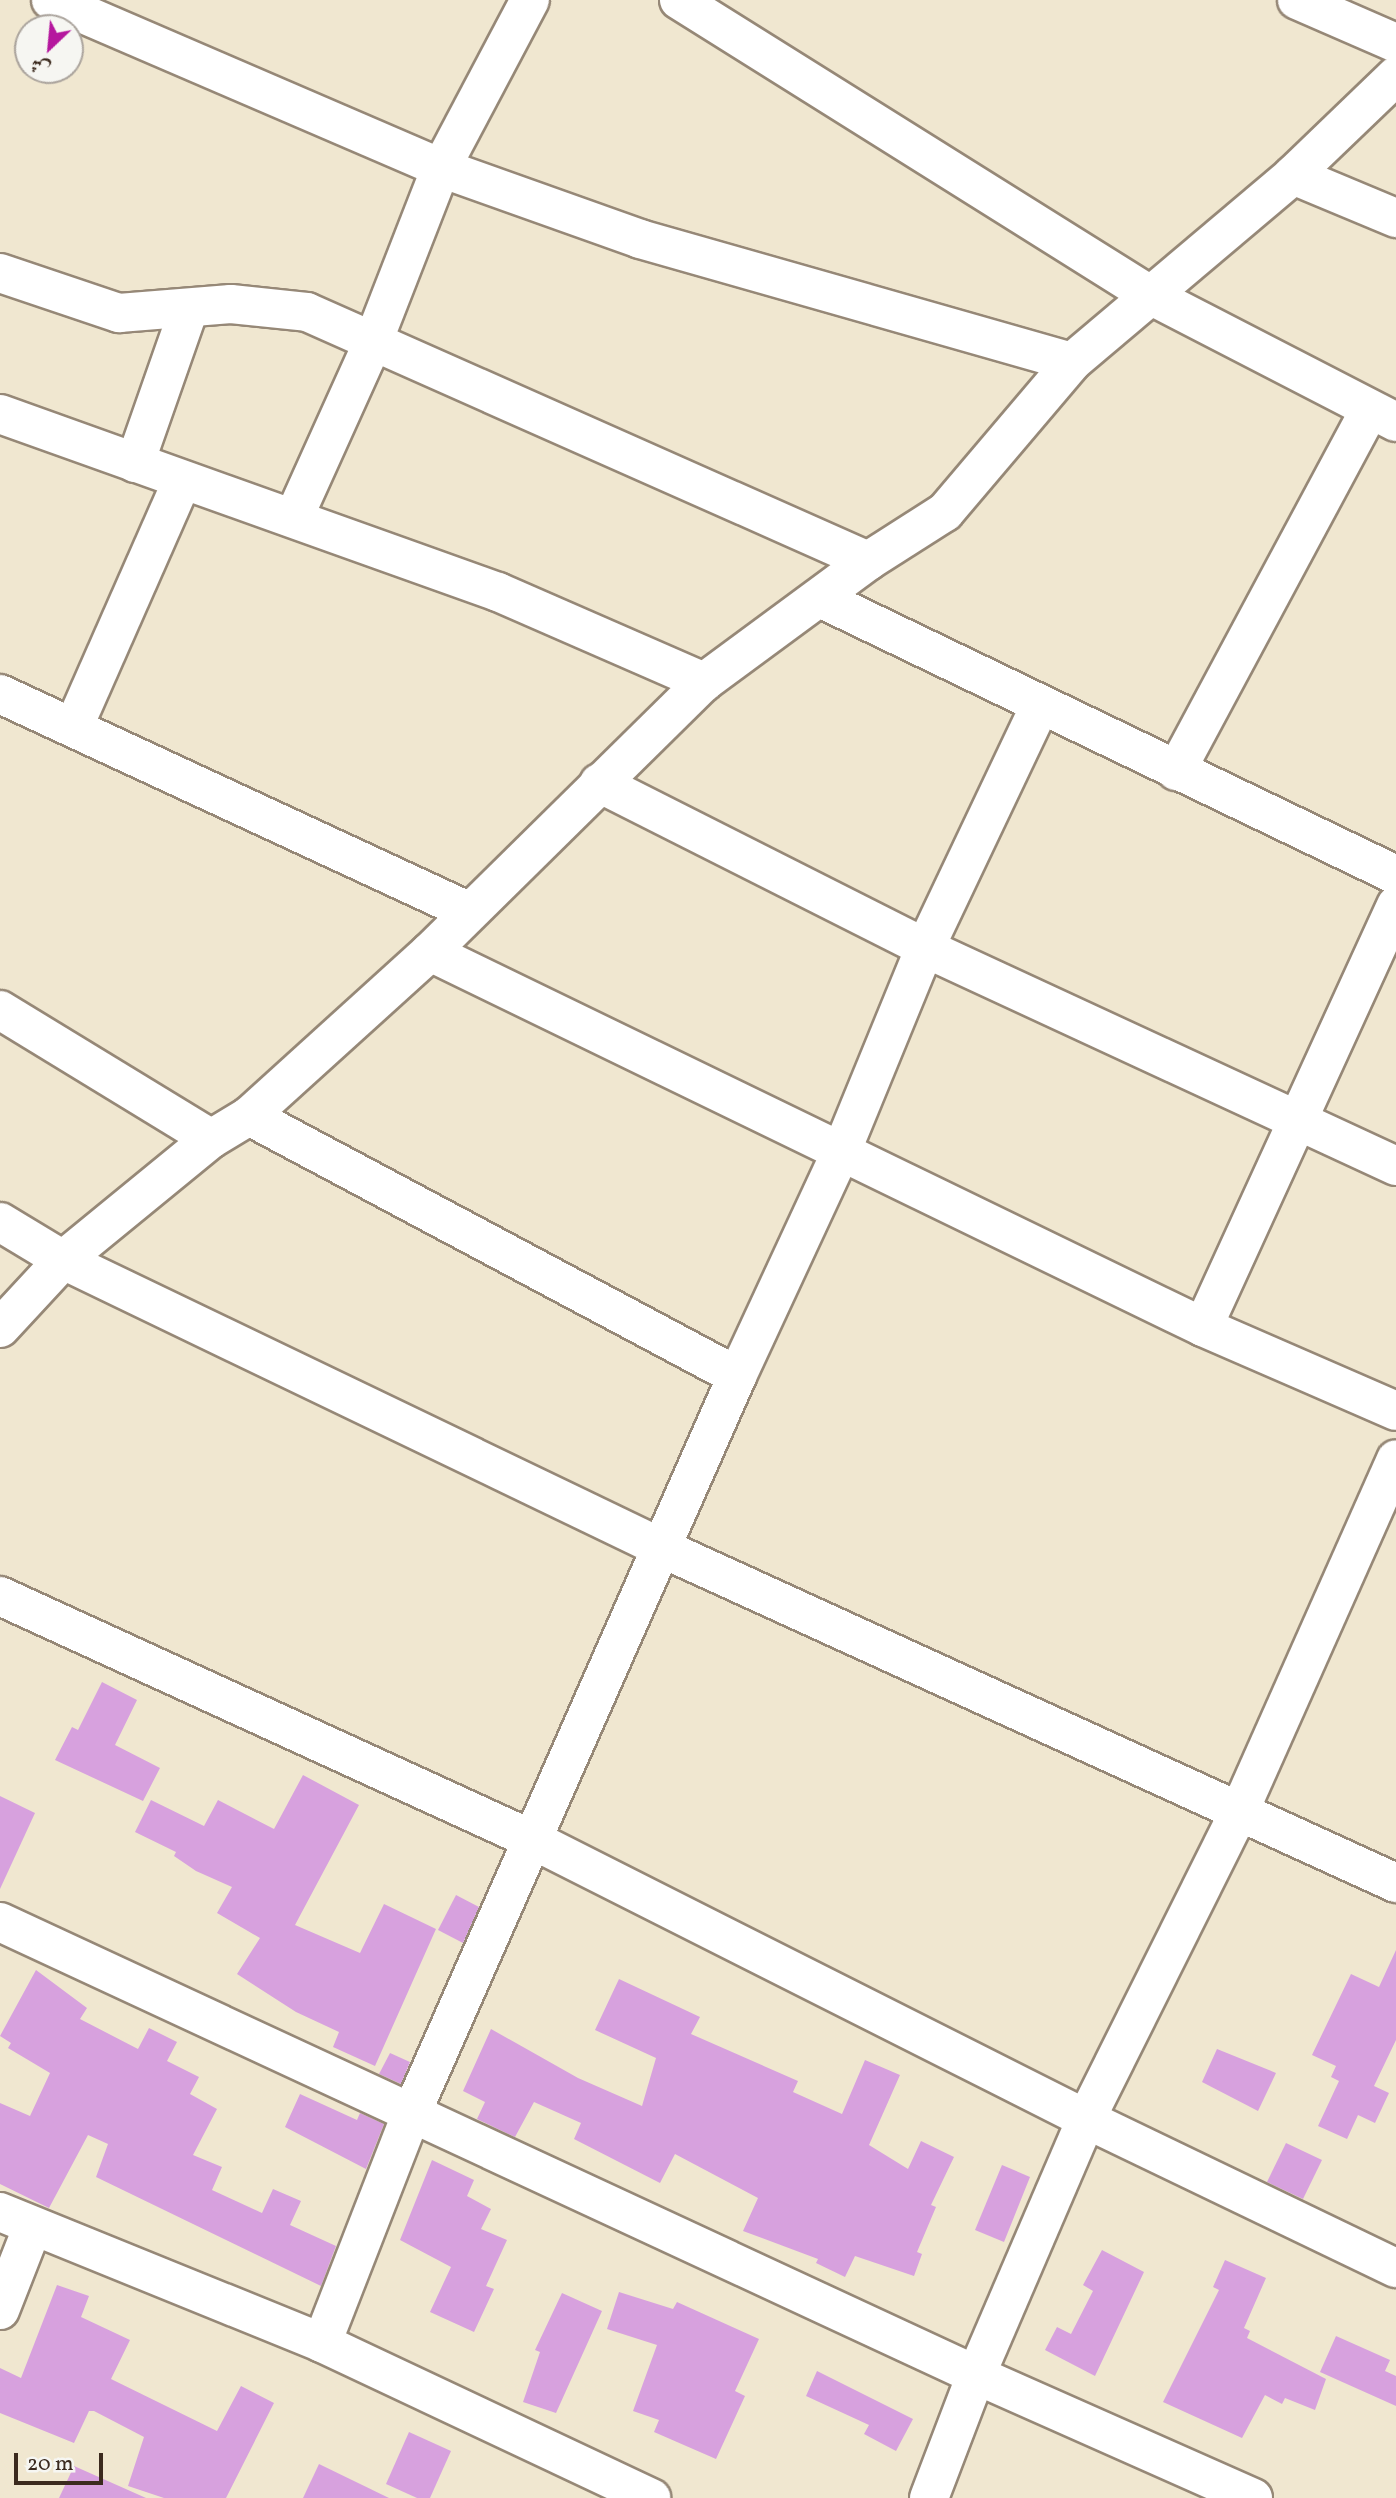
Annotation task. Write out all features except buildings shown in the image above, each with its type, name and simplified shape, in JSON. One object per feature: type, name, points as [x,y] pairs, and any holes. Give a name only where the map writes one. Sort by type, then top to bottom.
[{"type":"street","points":[[51,0],[441,168],[640,239],[1072,362]]},
{"type":"street","points":[[294,517],[373,342],[441,168],[530,0]]},
{"type":"street","points":[[1297,0],[1396,43]]},
{"type":"street","points":[[686,2],[1150,295],[1382,416],[1176,771]]},
{"type":"street","points":[[0,1328],[63,1260],[211,1139],[249,1116],[430,952],[468,911],[704,682],[869,562],[945,512],[1072,362],[1293,175],[1396,76]]},
{"type":"street","points":[[1293,175],[1396,218]]},
{"type":"street","points":[[0,273],[119,313],[231,304],[307,312],[869,562]]},
{"type":"street","points":[[135,463],[189,309]]},
{"type":"street","points":[[0,414],[498,592],[704,682]]},
{"type":"street","points":[[74,726],[182,481]]},
{"type":"street","points":[[821,599],[1396,875]]},
{"type":"street","points":[[322,2343],[412,2112],[664,1549],[737,1376],[842,1150],[925,948],[1040,706]]},
{"type":"street","points":[[5,707],[74,726],[468,911]]},
{"type":"street","points":[[599,783],[925,948],[1396,1166]]},
{"type":"street","points":[[1203,1327],[1396,905]]},
{"type":"street","points":[[430,952],[1203,1327],[1396,1411]]},
{"type":"street","points":[[0,1010],[211,1139]]},
{"type":"street","points":[[249,1116],[737,1376]]},
{"type":"street","points":[[0,1222],[63,1260],[664,1549],[1396,1883]]},
{"type":"street","points":[[929,2498],[976,2375],[1086,2119],[1239,1812],[1396,1459]]},
{"type":"street","points":[[0,1596],[533,1840],[1086,2119],[1396,2268]]},
{"type":"street","points":[[0,1922],[976,2375],[1253,2498]]},
{"type":"street","points":[[0,2310],[17,2219],[322,2343],[596,2488],[651,2498]]}]
